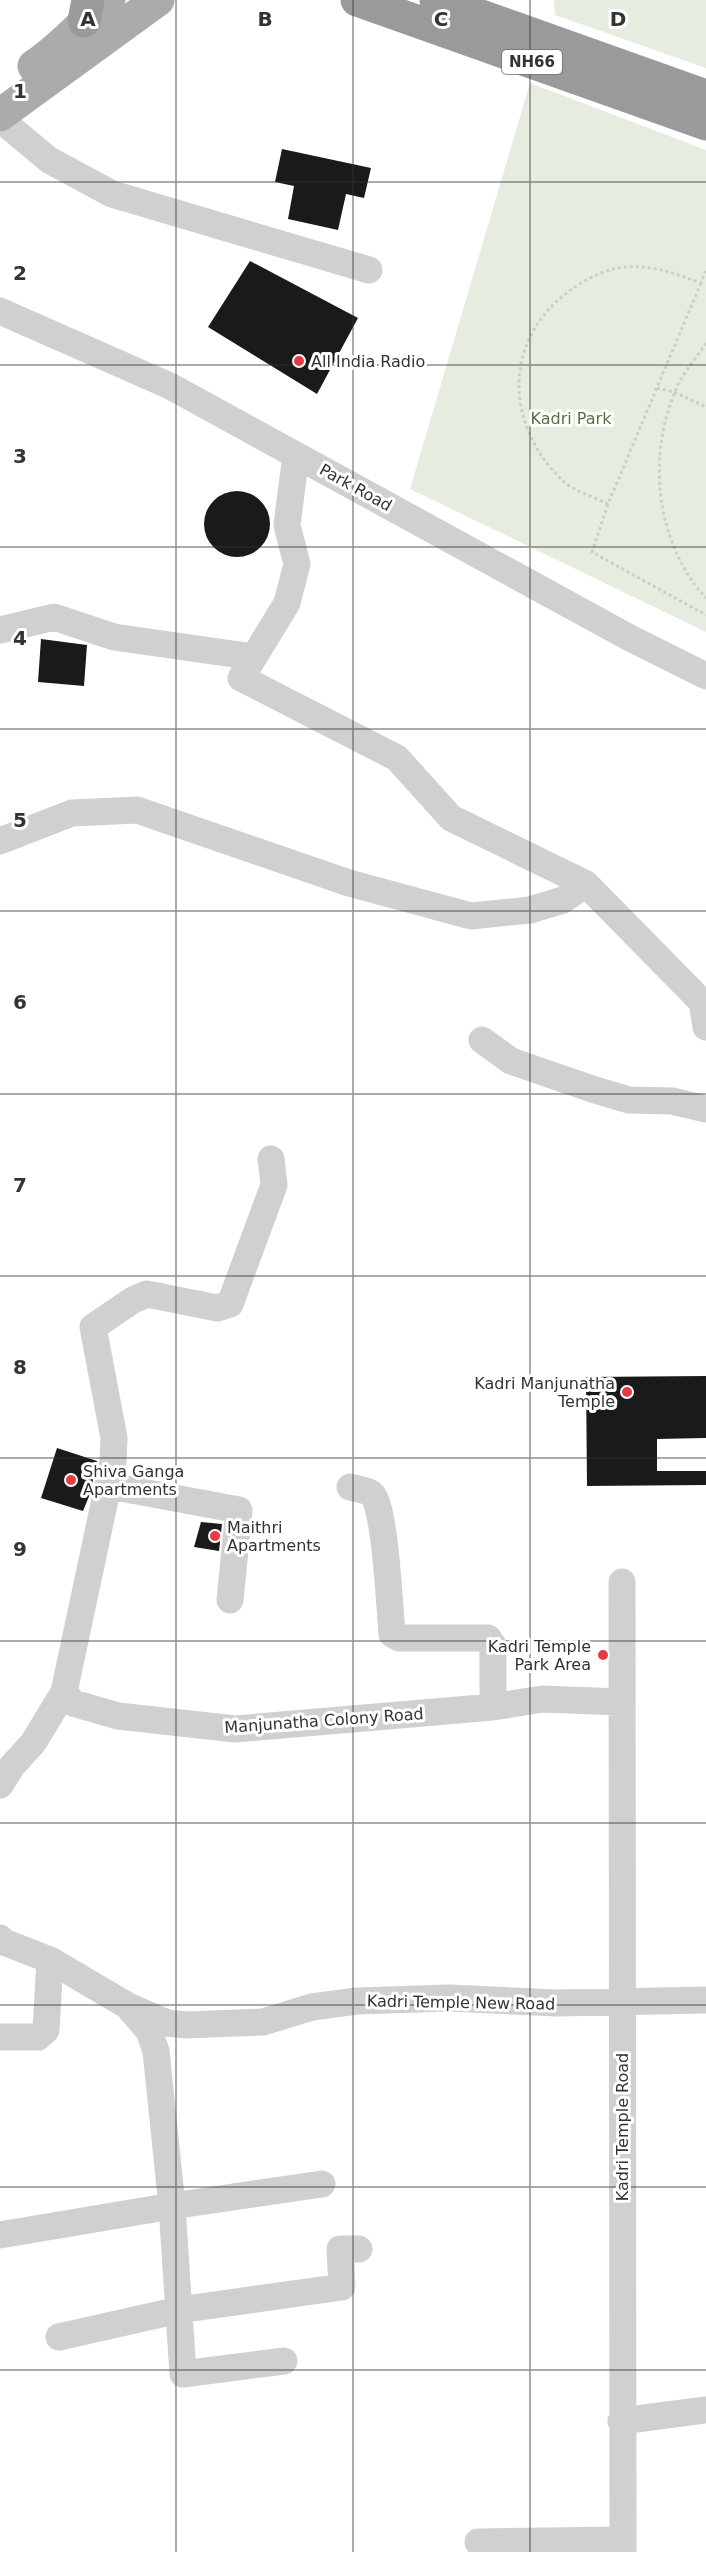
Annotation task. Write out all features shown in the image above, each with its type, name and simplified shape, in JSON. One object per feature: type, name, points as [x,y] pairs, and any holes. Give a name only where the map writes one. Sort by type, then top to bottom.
[{"type":"highway","name":"NH66","points":[[357,0],[706,124]]},
{"type":"highway","name":"NH66","points":[[436,0],[706,96]]},
{"type":"main road","points":[[0,88],[48,58],[86,10],[109,0]]},
{"type":"main road","points":[[0,117],[158,0]]},
{"type":"street","points":[[0,117],[49,160],[112,194],[369,270]]},
{"type":"street","name":"Park Road","points":[[0,311],[170,386],[628,637],[706,676]]},
{"type":"street","points":[[296,454],[287,525],[297,564],[287,603],[241,678],[397,758],[451,818],[586,884],[702,1002],[706,1027]]},
{"type":"street","points":[[0,630],[54,616],[114,637],[254,657]]},
{"type":"street","points":[[0,841],[72,813],[137,810],[349,883],[471,916],[530,910],[563,900],[586,884]]},
{"type":"street","points":[[482,1040],[511,1061],[595,1090],[629,1100],[672,1101],[706,1109]]},
{"type":"street","points":[[0,1785],[12,1766],[33,1743],[64,1692],[110,1486],[114,1438],[93,1327],[133,1300],[147,1294],[217,1308],[230,1304],[274,1185],[271,1159]]},
{"type":"street","points":[[110,1486],[239,1510],[230,1600]]},
{"type":"street","points":[[350,1487],[369,1492],[374,1495],[376,1501],[383,1532],[392,1634],[399,1638],[488,1638],[493,1645],[493,1707]]},
{"type":"street","name":"Kadri Temple Road","points":[[622,1582],[621,2421],[623,2546]]},
{"type":"street","name":"Manjunatha Colony Road","points":[[64,1692],[73,1703],[118,1716],[236,1729],[493,1707],[542,1699],[621,1702]]},
{"type":"street","name":"Kadri Temple New Road","points":[[0,1938],[4,1942],[50,1960],[128,2006],[167,2023],[186,2025],[263,2022],[312,2007],[357,2001],[449,1998],[557,2003],[706,2000]]},
{"type":"street","points":[[0,2037],[38,2037],[46,2030],[50,1960]]},
{"type":"street","points":[[128,2006],[149,2031],[156,2051],[172,2206],[183,2374],[284,2361]]},
{"type":"street","points":[[0,2235],[322,2184]]},
{"type":"street","points":[[59,2337],[179,2310],[342,2287],[340,2249],[359,2249]]},
{"type":"street","points":[[621,2421],[706,2410]]},
{"type":"street","points":[[478,2542],[623,2546]]},
{"type":"path","points":[[608,504],[565,483],[537,452],[521,413],[519,371],[527,340],[550,305],[584,280],[624,267],[662,268],[701,283]]},
{"type":"path","points":[[706,271],[608,504],[592,552],[706,615]]},
{"type":"path","points":[[706,343],[674,392],[659,446],[662,514],[688,579],[706,598]]},
{"type":"path","points":[[657,388],[674,392],[706,406]]},
{"type":"green space","points":[[554,0],[706,0],[706,68],[555,15]]},
{"type":"green space","name":"Kadri Park","points":[[530,83],[706,150],[706,632],[410,489]]},
{"type":"building","points":[[282,149],[371,168],[364,198],[346,194],[338,230],[288,219],[294,186],[275,182]]},
{"type":"building","name":"All India Radio","points":[[250,261],[358,318],[317,394],[208,327]]},
{"type":"building","points":[[230,491],[244,491],[256,496],[265,505],[270,524],[268,537],[261,548],[244,557],[230,557],[218,552],[209,543],[204,531],[204,517],[209,505],[218,496]]},
{"type":"building","points":[[41,639],[87,645],[84,686],[38,682]]},
{"type":"building","points":[[706,1376],[706,1438],[657,1439],[657,1471],[706,1471],[706,1485],[587,1486],[586,1377]]},
{"type":"building","name":"Shiva Ganga Apartments","points":[[57,1448],[97,1461],[90,1494],[83,1511],[41,1498]]},
{"type":"building","name":"Maithri Apartments","points":[[201,1522],[222,1524],[219,1551],[194,1547]]},
{"type":"place","name":"All India Radio","points":[[299,361]]},
{"type":"place","name":"Kadri Manjunatha Temple","points":[[627,1392]]},
{"type":"place","name":"Shiva Ganga Apartments","points":[[71,1480]]},
{"type":"place","name":"Maithri Apartments","points":[[215,1536]]},
{"type":"place","name":"Kadri Temple Park Area","points":[[603,1655]]}]
